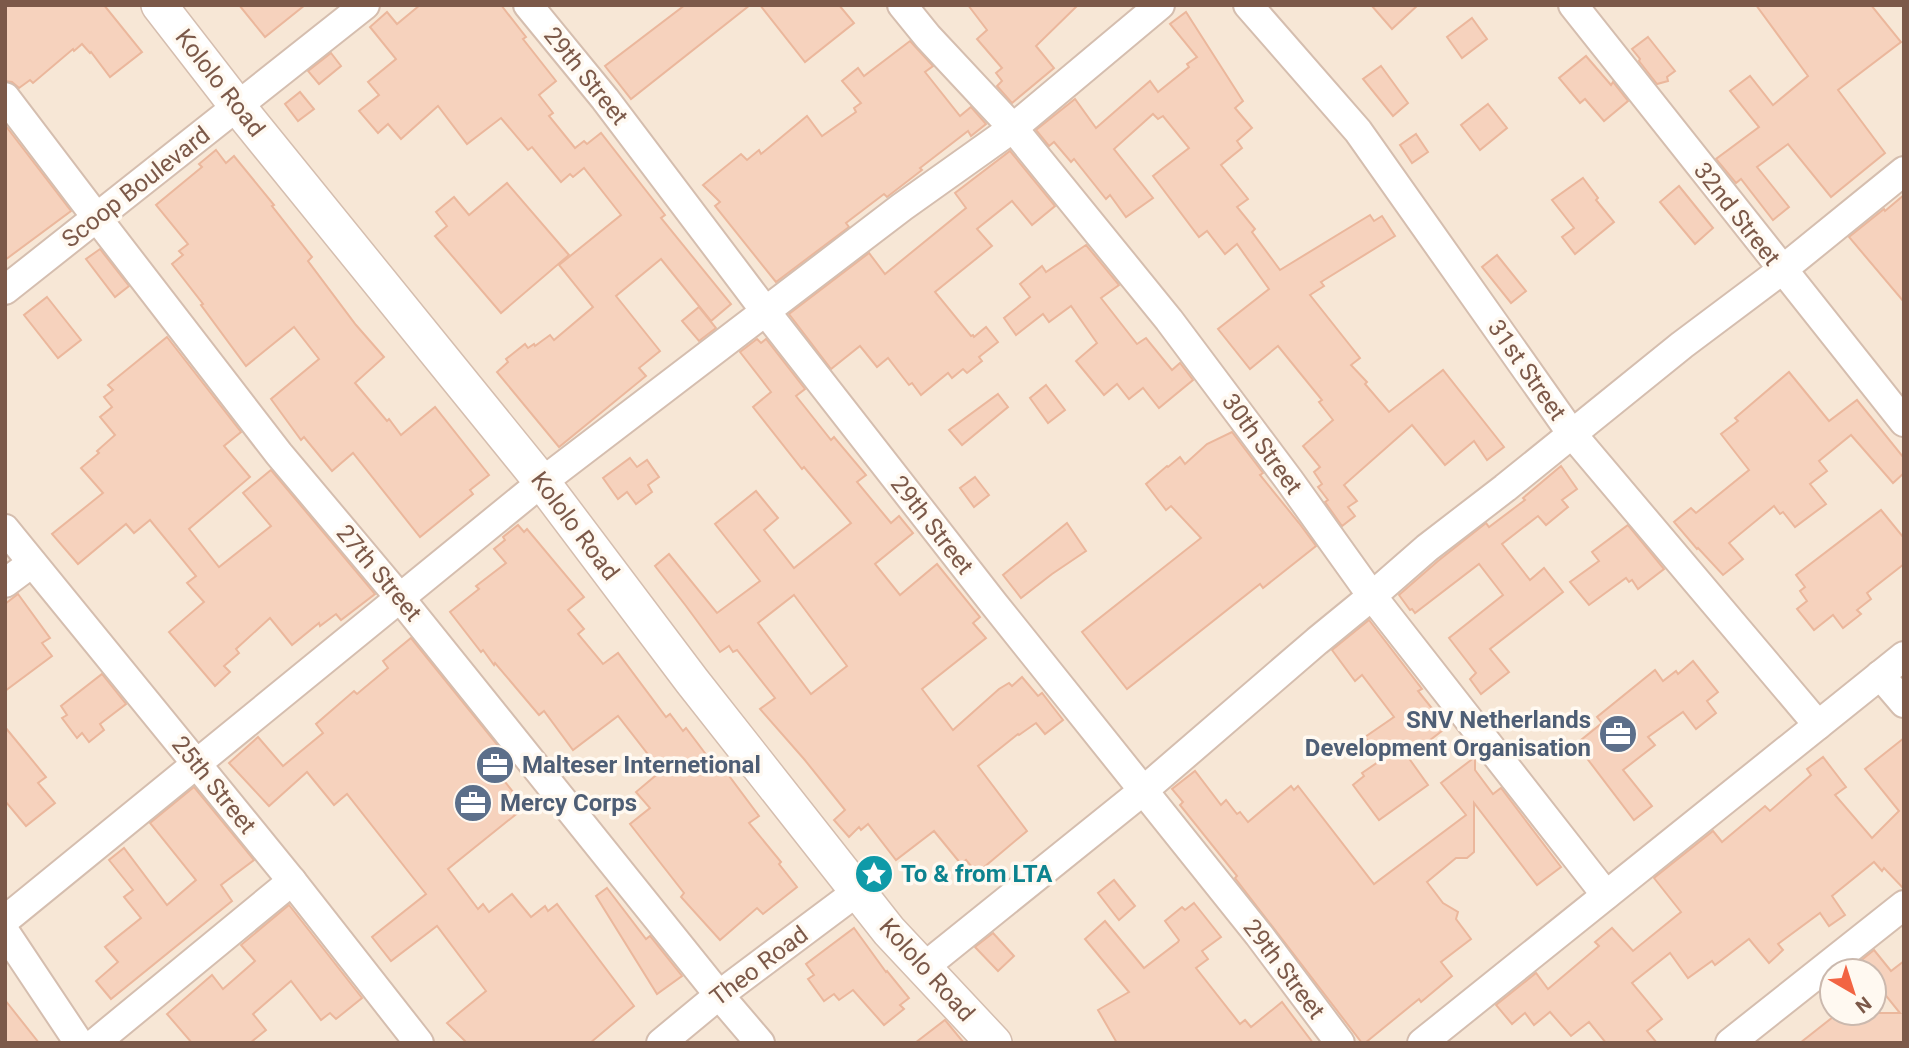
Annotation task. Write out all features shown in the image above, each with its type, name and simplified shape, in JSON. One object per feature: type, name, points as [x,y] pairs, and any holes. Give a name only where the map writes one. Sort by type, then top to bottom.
[{"type":"street","name":"Kololo Road","points":[[159,5],[238,107],[542,482],[692,681],[889,931],[993,1043]]},
{"type":"street","name":"Scoop Boulevard","points":[[5,290],[365,5]]},
{"type":"street","name":"29th Street","points":[[528,5],[605,99],[766,312],[994,604],[1259,935],[1340,1043]]},
{"type":"street","name":"30th Street","points":[[902,5],[928,37],[1013,128],[1169,320],[1372,596],[1606,895]]},
{"type":"street","points":[[5,920],[542,482],[902,207],[1013,128],[1160,5]]},
{"type":"street","name":"31st Street","points":[[1248,5],[1358,131],[1572,434],[1818,725]]},
{"type":"street","name":"32nd Street","points":[[1573,5],[1904,422]]},
{"type":"street","name":"27th Street","points":[[5,97],[279,454],[400,598],[760,1043]]},
{"type":"street","points":[[923,968],[1144,790],[1427,548],[1904,171]]},
{"type":"street","name":"25th Street","points":[[5,529],[292,881],[419,1043]]},
{"type":"street","points":[[5,583],[32,563]]},
{"type":"street","points":[[1422,1043],[1904,656]]},
{"type":"street","points":[[1880,675],[1904,703]]},
{"type":"street","points":[[95,1043],[292,881]]},
{"type":"street","name":"Theo Road","points":[[661,1043],[719,995],[858,891]]},
{"type":"street","points":[[1730,1043],[1904,905]]},
{"type":"street","points":[[5,932],[79,1043]]},
{"type":"shaded area","points":[[5,5],[1904,5],[1904,1043],[5,1043]]},
{"type":"building","points":[[5,5],[104,5],[142,52],[110,77],[82,44],[33,83],[30,80],[19,88],[12,82],[5,81]]},
{"type":"building","points":[[239,5],[305,5],[265,37]]},
{"type":"building","points":[[420,5],[501,5],[526,37],[523,39],[556,81],[539,95],[553,113],[549,116],[575,148],[584,141],[587,144],[601,133],[665,215],[661,218],[731,304],[711,321],[661,259],[616,296],[660,351],[639,368],[646,376],[559,447],[497,372],[508,362],[506,359],[525,344],[528,348],[534,344],[535,346],[550,335],[554,340],[593,307],[559,265],[621,215],[584,168],[573,177],[570,174],[561,182],[532,147],[528,150],[501,118],[467,144],[438,106],[401,139],[388,124],[378,133],[359,111],[379,95],[368,82],[396,59],[370,27],[387,12],[397,24]]},
{"type":"building","points":[[685,5],[750,5],[631,99],[605,66]]},
{"type":"building","points":[[760,5],[839,5],[854,23],[805,62]]},
{"type":"building","points":[[968,5],[1078,5],[1036,46],[1054,68],[1012,103],[997,86],[1002,81],[996,73],[1002,68],[977,39],[987,30]]},
{"type":"building","points":[[1371,5],[1418,5],[1392,29]]},
{"type":"building","points":[[1756,5],[1871,5],[1901,42],[1838,90],[1885,153],[1831,197],[1788,144],[1757,167],[1789,207],[1773,220],[1741,179],[1736,183],[1716,159],[1759,127],[1730,91],[1750,76],[1773,105],[1808,76]]},
{"type":"building","points":[[1186,12],[1243,101],[1235,108],[1252,128],[1237,141],[1242,148],[1221,165],[1248,199],[1237,207],[1255,229],[1252,232],[1280,270],[1370,215],[1374,221],[1382,216],[1395,236],[1321,282],[1324,286],[1310,295],[1360,358],[1351,365],[1389,412],[1443,370],[1504,447],[1487,460],[1474,441],[1445,465],[1412,425],[1344,485],[1357,501],[1348,507],[1355,516],[1342,526],[1318,487],[1322,484],[1314,472],[1320,467],[1303,446],[1333,420],[1319,402],[1322,400],[1278,346],[1250,369],[1218,329],[1269,289],[1237,244],[1225,254],[1207,231],[1199,237],[1153,176],[1189,148],[1163,116],[1158,119],[1153,114],[1114,149],[1153,198],[1126,217],[1110,195],[1106,199],[1074,159],[1071,162],[1054,142],[1049,146],[1036,130],[1075,99],[1096,128],[1150,81],[1158,92],[1197,57],[1170,24]]},
{"type":"building","points":[[1472,18],[1487,39],[1462,58],[1447,37]]},
{"type":"building","points":[[1648,37],[1675,71],[1667,77],[1668,81],[1657,84],[1632,49]]},
{"type":"building","points":[[910,41],[933,66],[925,72],[960,116],[971,107],[986,124],[971,136],[968,131],[887,197],[884,194],[846,223],[849,227],[776,282],[715,206],[720,202],[703,185],[741,154],[747,160],[759,150],[761,154],[807,116],[822,136],[856,112],[854,108],[861,103],[842,81],[858,68],[864,76]]},
{"type":"building","points":[[331,53],[341,66],[319,84],[308,71]]},
{"type":"building","points":[[1586,56],[1628,101],[1604,121],[1585,99],[1580,103],[1559,78]]},
{"type":"building","points":[[1381,66],[1408,103],[1393,116],[1363,79]]},
{"type":"building","points":[[300,92],[314,109],[298,121],[285,104]]},
{"type":"building","points":[[1488,104],[1507,128],[1480,150],[1461,125]]},
{"type":"building","points":[[5,125],[71,211],[5,260]]},
{"type":"building","points":[[1416,134],[1428,152],[1412,163],[1400,145]]},
{"type":"building","points":[[216,150],[226,163],[234,156],[274,205],[272,206],[312,257],[308,261],[384,357],[355,383],[401,435],[435,407],[489,475],[470,490],[473,494],[420,537],[353,453],[332,471],[304,437],[301,440],[271,399],[319,359],[294,327],[246,366],[172,264],[183,255],[179,251],[188,244],[156,205],[202,167],[199,164]]},
{"type":"building","points":[[1010,151],[1055,206],[1032,225],[1012,201],[977,229],[992,246],[935,292],[971,336],[974,337],[986,327],[998,342],[979,357],[982,361],[967,373],[963,369],[952,378],[948,373],[921,395],[912,383],[909,385],[888,358],[877,367],[860,346],[831,369],[789,314],[869,253],[885,274],[966,208],[955,193]]},
{"type":"building","points":[[1583,178],[1614,222],[1575,254],[1562,237],[1574,228],[1552,200]]},
{"type":"building","points":[[507,183],[569,255],[501,313],[435,236],[447,226],[436,212],[454,197],[469,215]]},
{"type":"building","points":[[1679,186],[1713,228],[1695,244],[1660,202]]},
{"type":"building","points":[[1904,195],[1904,302],[1849,237]]},
{"type":"building","points":[[1086,245],[1119,285],[1101,298],[1137,344],[1146,338],[1172,370],[1180,363],[1193,380],[1159,408],[1143,388],[1129,399],[1117,384],[1104,395],[1076,361],[1097,343],[1071,306],[1049,322],[1043,314],[1016,335],[1004,318],[1030,297],[1020,284],[1042,266],[1046,272]]},
{"type":"building","points":[[100,249],[129,286],[115,297],[86,259]]},
{"type":"building","points":[[1497,255],[1526,291],[1511,303],[1482,267]]},
{"type":"building","points":[[47,297],[81,340],[58,358],[24,315]]},
{"type":"building","points":[[699,307],[716,328],[699,341],[682,321]]},
{"type":"building","points":[[167,337],[241,432],[224,446],[250,477],[189,529],[219,567],[271,526],[243,493],[271,470],[375,594],[341,620],[336,614],[320,626],[319,623],[292,645],[270,618],[236,649],[239,653],[224,666],[230,672],[215,686],[169,632],[204,602],[187,583],[196,576],[150,520],[134,533],[126,524],[78,564],[52,534],[103,493],[81,468],[115,435],[100,417],[112,407],[104,397],[113,390],[108,385]]},
{"type":"building","points":[[757,339],[761,343],[766,339],[805,389],[796,396],[831,440],[834,437],[866,475],[857,482],[891,523],[899,516],[913,533],[875,564],[900,595],[937,564],[980,617],[973,623],[986,638],[922,689],[953,730],[999,689],[1009,683],[1012,686],[1022,677],[1038,696],[1042,693],[1063,720],[1045,734],[1036,723],[978,766],[1027,831],[977,873],[966,860],[961,864],[934,831],[896,860],[868,824],[861,830],[859,827],[849,837],[834,820],[845,810],[760,709],[775,698],[737,650],[733,652],[729,646],[720,652],[655,566],[669,554],[717,613],[760,581],[715,524],[756,491],[778,518],[764,530],[794,568],[851,523],[804,467],[802,469],[753,407],[771,392],[740,352]],"holes":[[[794,595],[847,666],[811,694],[758,623]]]},
{"type":"building","points":[[1789,372],[1829,421],[1857,400],[1904,458],[1904,473],[1893,483],[1851,435],[1819,461],[1827,471],[1810,484],[1826,504],[1795,527],[1783,512],[1780,514],[1774,506],[1729,543],[1743,559],[1723,575],[1674,522],[1691,508],[1696,513],[1749,470],[1721,434],[1738,421],[1735,418]]},
{"type":"building","points":[[1046,385],[1065,410],[1048,423],[1030,398]]},
{"type":"building","points":[[998,394],[1008,407],[962,445],[949,430]]},
{"type":"building","points":[[1232,432],[1263,473],[1260,475],[1316,546],[1263,588],[1260,584],[1127,689],[1082,632],[1201,538],[1171,506],[1166,510],[1146,484],[1180,457],[1185,464],[1207,444]]},
{"type":"building","points":[[630,458],[637,467],[647,460],[659,477],[648,485],[652,492],[636,504],[627,492],[618,499],[603,478]]},
{"type":"building","points":[[1561,466],[1577,489],[1562,500],[1568,507],[1546,525],[1538,516],[1502,544],[1530,580],[1544,568],[1563,592],[1490,649],[1509,672],[1481,694],[1470,679],[1476,673],[1449,638],[1503,595],[1479,564],[1415,613],[1399,595],[1486,523],[1489,527],[1525,500],[1523,498]]},
{"type":"building","points":[[975,477],[989,495],[974,507],[960,488]]},
{"type":"building","points":[[1881,510],[1904,538],[1904,564],[1867,593],[1871,599],[1857,610],[1861,614],[1843,628],[1833,615],[1814,630],[1797,609],[1807,601],[1800,591],[1805,587],[1796,575]]},
{"type":"building","points":[[1067,523],[1086,551],[1021,598],[1003,575]]},
{"type":"building","points":[[518,525],[524,532],[527,529],[584,597],[568,610],[584,629],[578,634],[603,664],[618,653],[666,717],[670,714],[683,731],[686,728],[711,761],[715,757],[759,816],[749,823],[781,862],[779,864],[797,887],[763,914],[757,908],[720,940],[681,897],[684,893],[630,824],[650,808],[636,792],[661,771],[618,716],[573,750],[544,711],[539,715],[495,663],[494,665],[483,650],[481,652],[450,612],[479,589],[476,586],[506,563],[494,549],[505,540],[503,537]]},
{"type":"building","points":[[1628,525],[1664,569],[1638,589],[1632,580],[1629,582],[1626,578],[1589,605],[1570,582],[1599,561],[1592,552]]},
{"type":"building","points":[[18,594],[50,638],[42,643],[52,656],[5,691],[5,604]]},
{"type":"building","points":[[1369,620],[1422,689],[1418,691],[1447,727],[1408,757],[1428,785],[1379,820],[1353,785],[1364,776],[1362,773],[1381,760],[1365,737],[1394,717],[1362,675],[1355,681],[1332,650]]},
{"type":"building","points":[[411,638],[511,762],[498,773],[525,807],[448,869],[478,909],[483,904],[489,912],[512,894],[531,917],[545,906],[548,911],[557,904],[634,1006],[590,1043],[467,1043],[447,1023],[486,991],[437,926],[391,961],[372,937],[426,894],[347,794],[334,805],[307,772],[269,806],[229,763],[258,737],[283,766],[323,733],[316,724],[354,691],[357,694],[388,668],[383,661]]},
{"type":"building","points":[[1693,661],[1718,692],[1707,701],[1716,713],[1696,729],[1683,712],[1648,737],[1655,745],[1623,770],[1652,806],[1634,820],[1576,744],[1602,723],[1597,717],[1655,670],[1663,681],[1676,671],[1678,674]]},
{"type":"building","points":[[102,674],[126,704],[100,724],[104,730],[89,742],[82,733],[77,738],[62,718],[67,715],[61,706]]},
{"type":"building","points":[[5,727],[46,777],[38,783],[55,803],[26,826],[5,801]]},
{"type":"building","points":[[1904,738],[1904,889],[1884,868],[1882,871],[1874,862],[1832,896],[1845,915],[1829,926],[1820,913],[1778,944],[1783,950],[1769,963],[1749,939],[1715,965],[1712,961],[1688,978],[1670,953],[1632,983],[1662,1019],[1647,1031],[1657,1043],[1606,1043],[1589,1022],[1571,1036],[1550,1012],[1534,1025],[1525,1013],[1512,1024],[1496,1005],[1536,973],[1548,989],[1599,946],[1595,942],[1612,928],[1633,951],[1681,912],[1654,878],[1713,831],[1722,842],[1765,806],[1770,811],[1811,775],[1807,769],[1823,757],[1846,787],[1835,795],[1872,838],[1899,811],[1865,769]]},
{"type":"building","points":[[1475,757],[1475,770],[1493,794],[1501,788],[1561,867],[1537,885],[1474,803],[1474,852],[1467,858],[1456,858],[1427,882],[1443,903],[1458,912],[1456,919],[1471,939],[1441,962],[1452,976],[1421,1002],[1419,999],[1362,1043],[1235,878],[1237,876],[1180,805],[1183,802],[1172,789],[1195,771],[1221,805],[1226,800],[1237,814],[1240,812],[1248,822],[1291,786],[1294,790],[1298,786],[1374,884],[1466,815],[1441,783]]},
{"type":"building","points":[[194,787],[254,860],[221,885],[232,901],[111,999],[96,981],[118,962],[105,947],[141,918],[124,897],[133,890],[109,860],[124,848],[167,905],[196,880],[150,823]]},
{"type":"building","points":[[1114,880],[1135,906],[1119,920],[1098,893]]},
{"type":"building","points":[[607,888],[646,939],[650,936],[682,976],[657,994],[596,896]]},
{"type":"building","points":[[1194,903],[1221,937],[1202,951],[1208,959],[1196,968],[1240,1024],[1245,1020],[1251,1027],[1282,1002],[1313,1043],[1117,1043],[1098,1010],[1129,992],[1085,939],[1105,921],[1144,968],[1179,940],[1165,921],[1182,907],[1185,910]]},
{"type":"building","points":[[289,905],[362,998],[336,1019],[330,1013],[321,1020],[291,981],[253,1014],[266,1030],[250,1043],[192,1043],[167,1014],[212,975],[223,989],[255,961],[241,945]]},
{"type":"building","points":[[854,928],[909,998],[900,1005],[904,1009],[884,1025],[853,990],[839,1000],[834,994],[824,1001],[808,979],[814,975],[806,964]]},
{"type":"building","points":[[993,933],[1014,956],[998,971],[975,947]]},
{"type":"building","points":[[1874,950],[1880,957],[1865,957]]},
{"type":"building","points":[[1904,961],[1904,1043],[1800,1043],[1820,1027],[1888,1027],[1888,1013],[1900,1013],[1888,998],[1888,967],[1891,971]]},
{"type":"building","points":[[5,1000],[39,1043],[5,1043]]},
{"type":"building","points":[[945,1020],[964,1043],[915,1043]]},
{"type":"place","name":"SNV Netherlands Development Organisation","points":[[1618,734]]},
{"type":"place","name":"Malteser Internetional","points":[[495,765]]},
{"type":"place","name":"Mercy Corps","points":[[473,803]]},
{"type":"place","name":"To & from LTA","points":[[874,874]]}]
